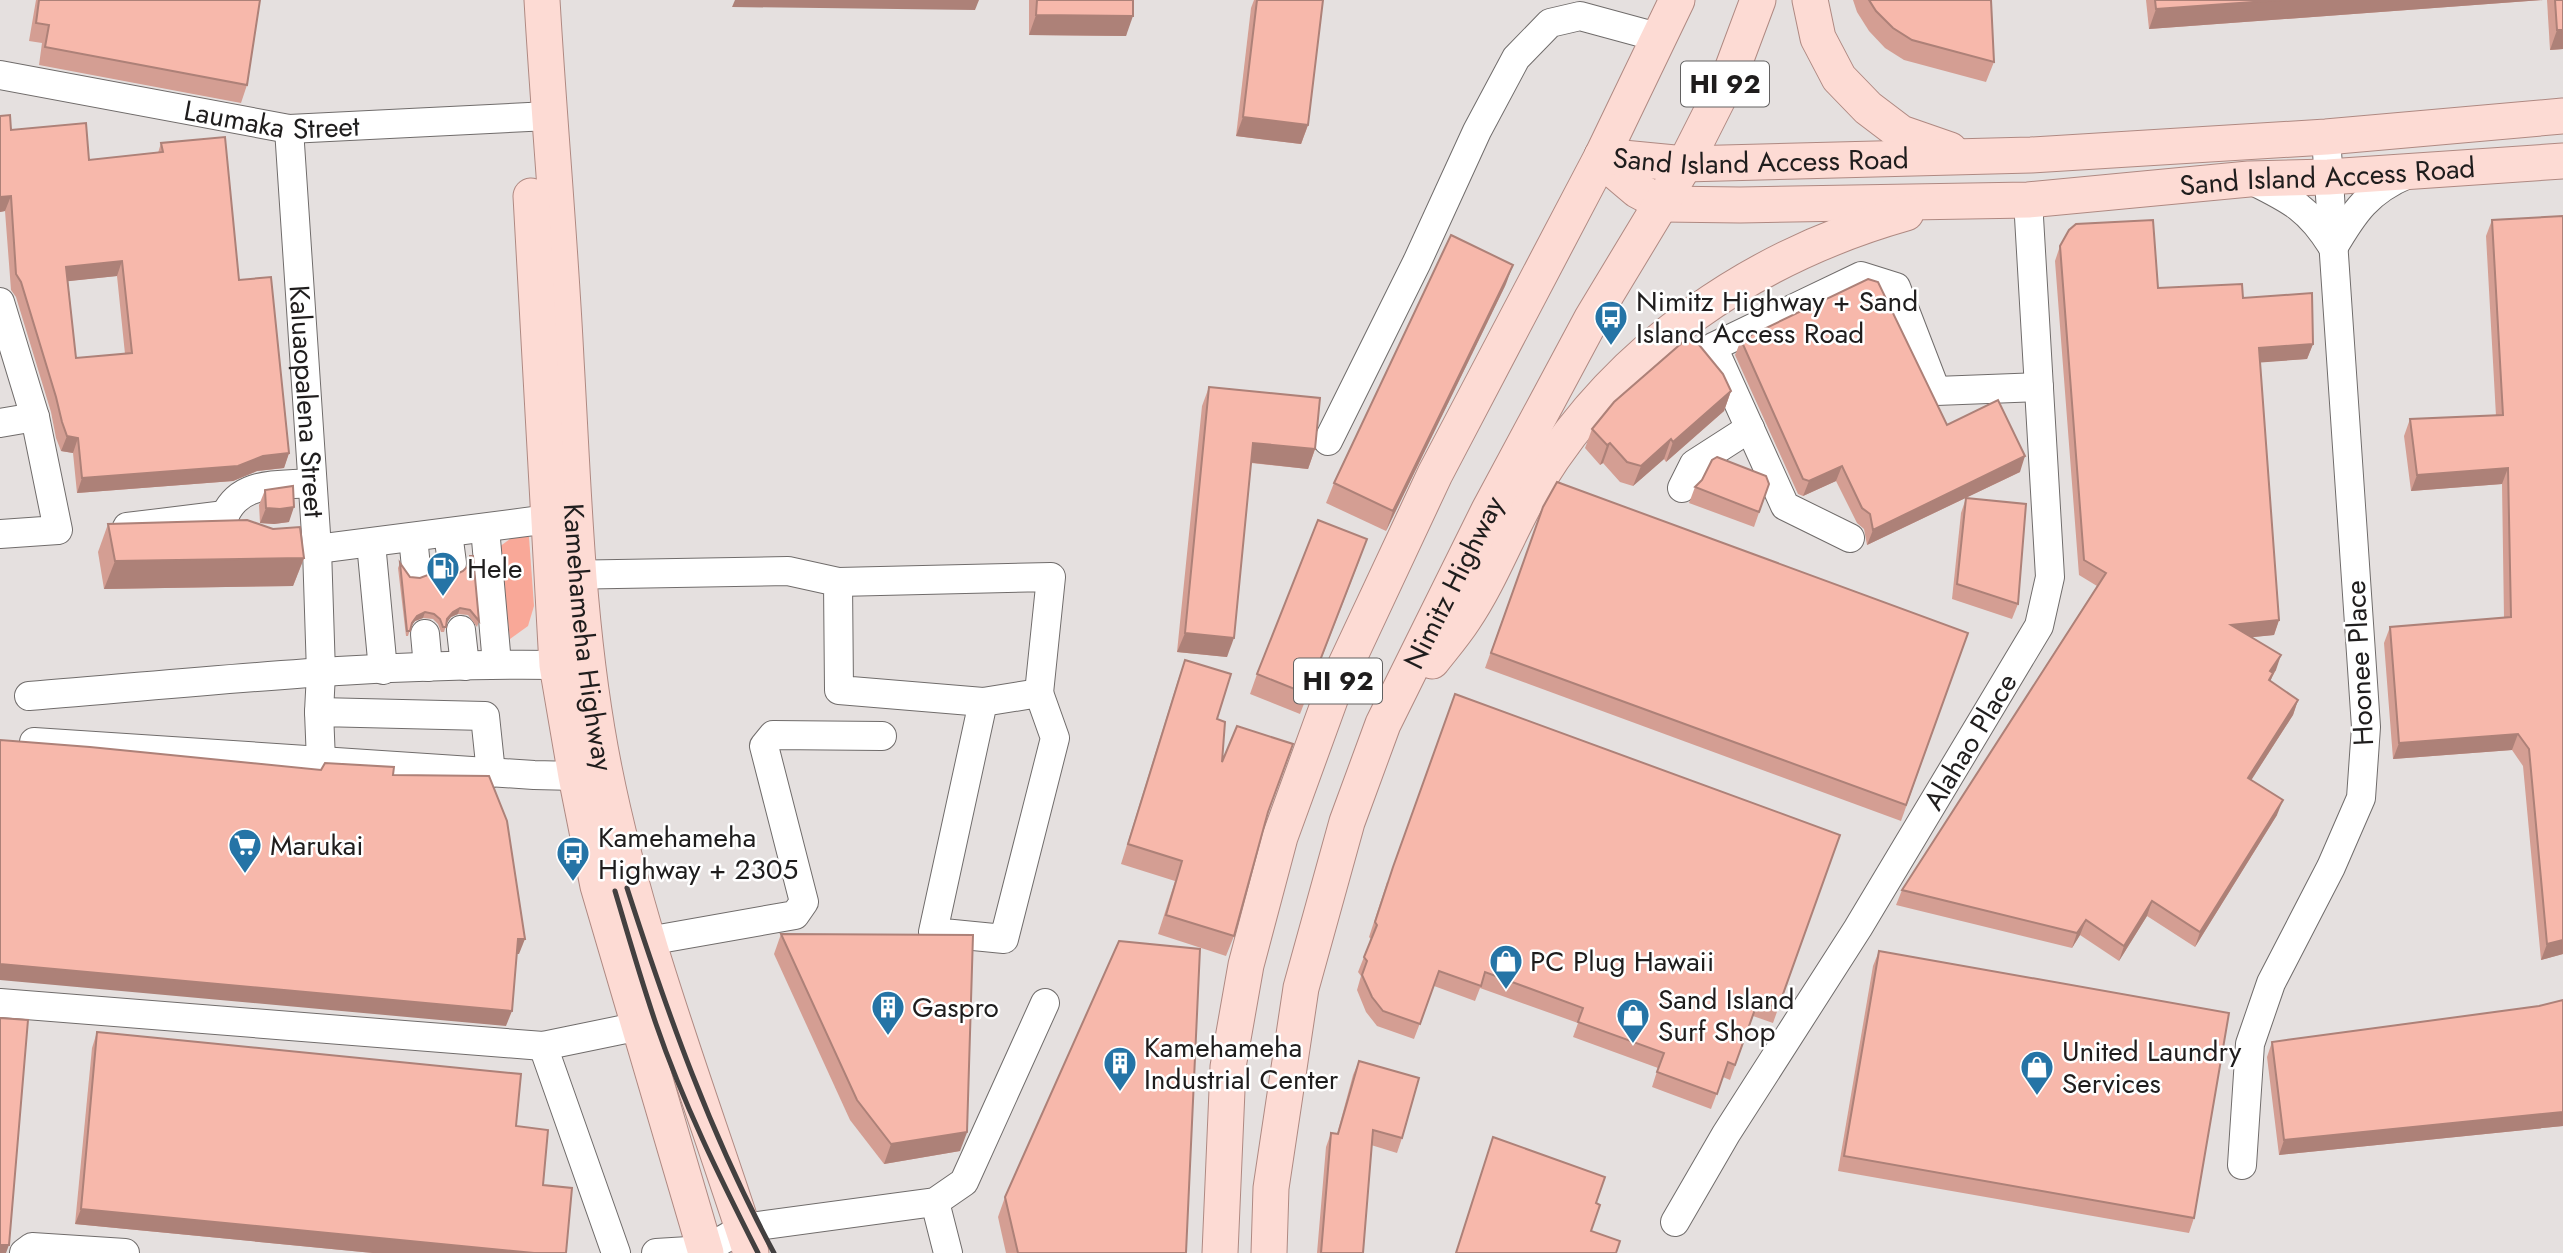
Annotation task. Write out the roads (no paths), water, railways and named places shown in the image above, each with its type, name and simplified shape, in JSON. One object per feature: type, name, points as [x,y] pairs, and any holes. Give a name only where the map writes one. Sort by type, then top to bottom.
[{"type":"main road","name":"Kamehameha Highway","points":[[519,0],[538,118],[566,357],[565,575],[557,665],[598,886],[705,1251]]},
{"type":"main road","name":"Kamehameha Highway","points":[[542,0],[538,118],[549,519],[587,668],[604,768],[628,872],[648,941],[747,1240]]},
{"type":"main road","name":"HI 92","points":[[1220,1253],[1228,1067],[1247,965],[1280,837],[1332,694],[1435,474],[1602,156],[1678,0]]},
{"type":"main road","name":"Nimitz Highway","points":[[1269,1253],[1270,1188],[1301,988],[1347,822],[1382,724],[1540,414],[1592,318],[1685,164],[1730,75],[1758,0]]},
{"type":"main road","points":[[1810,0],[1818,38],[1839,78],[1867,108],[1901,133],[1970,158]]},
{"type":"main road","name":"Sand Island Access Road","points":[[1602,156],[1685,164],[1970,158],[2326,137],[2563,116]]},
{"type":"main road","name":"Sand Island Access Road","points":[[1602,156],[1611,168],[1637,190],[1663,204],[1740,205],[2028,200],[2249,179],[2328,177],[2563,160]]},
{"type":"main road","points":[[1382,724],[1465,618],[1535,485],[1566,437],[1640,357],[1691,314],[1742,281],[1778,262],[1873,223],[1949,201]]},
{"type":"street","points":[[1328,441],[1417,262],[1477,131],[1516,58],[1550,23],[1580,16],[1661,38]]},
{"type":"street","name":"Laumaka Street","points":[[0,75],[289,129],[538,118]]},
{"type":"street","name":"Kaluaopalena Street","points":[[289,129],[312,483],[307,541],[321,673],[321,761]]},
{"type":"street","name":"Hoonee Place","points":[[2242,1165],[2250,1044],[2271,983],[2331,867],[2361,798],[2366,727],[2326,137]]},
{"type":"street","points":[[2249,179],[2290,199],[2310,215],[2333,248],[2354,212],[2368,198],[2383,185],[2415,171]]},
{"type":"street","name":"Alahao Place","points":[[1675,1222],[1726,1134],[1858,928],[2039,626],[2050,577],[2028,200]]},
{"type":"street","points":[[1850,538],[1785,506],[1713,347],[1861,276],[1896,287],[1936,391],[2039,387]]},
{"type":"street","points":[[0,302],[35,417],[58,530],[0,534]]},
{"type":"street","points":[[0,423],[35,417]]},
{"type":"street","points":[[1682,488],[1694,464],[1750,428]]},
{"type":"street","points":[[225,515],[231,501],[248,489],[312,483]]},
{"type":"street","points":[[123,527],[225,515]]},
{"type":"street","points":[[225,515],[244,535]]},
{"type":"street","points":[[307,541],[371,543],[549,519]]},
{"type":"street","points":[[485,528],[497,664]]},
{"type":"street","points":[[448,533],[452,563]]},
{"type":"street","points":[[413,537],[416,566]]},
{"type":"street","points":[[371,543],[383,670]]},
{"type":"street","points":[[565,575],[788,571],[838,582],[1051,577],[1039,692],[1055,738],[1004,939],[933,932],[983,702]]},
{"type":"street","points":[[838,582],[839,690],[983,702],[1039,692]]},
{"type":"street","points":[[461,630],[466,666]]},
{"type":"street","points":[[425,634],[428,667]]},
{"type":"street","points":[[29,696],[321,673],[497,664],[557,665]]},
{"type":"street","points":[[319,712],[485,716],[491,773]]},
{"type":"street","points":[[648,941],[795,915],[804,902],[764,746],[773,735],[882,736]]},
{"type":"street","points":[[34,742],[491,773],[576,775]]},
{"type":"street","points":[[0,1003],[542,1046],[640,1026]]},
{"type":"street","points":[[656,1253],[705,1251],[935,1202],[964,1182],[1045,1003]]},
{"type":"street","points":[[542,1046],[616,1253]]},
{"type":"street","points":[[935,1202],[942,1252]]},
{"type":"street","points":[[24,1253],[32,1247],[125,1253]]},
{"type":"railway","points":[[627,888],[692,1074],[730,1164],[774,1253]]},
{"type":"railway","points":[[615,891],[650,1007],[678,1083],[758,1253]]},
{"type":"place","name":"Nimitz Highway + Sand Island Access Road","points":[[1611,347]]},
{"type":"place","name":"Hele","points":[[443,598]]},
{"type":"place","name":"Marukai","points":[[245,875]]},
{"type":"place","name":"Kamehameha Highway + 2305","points":[[573,883]]},
{"type":"place","name":"PC Plug Hawaii","points":[[1506,991]]},
{"type":"place","name":"Gaspro","points":[[888,1037]]},
{"type":"place","name":"Sand Island Surf Shop","points":[[1633,1045]]},
{"type":"place","name":"Kamehameha Industrial Center","points":[[1120,1093]]},
{"type":"place","name":"United Laundry Services","points":[[2037,1097]]}]
